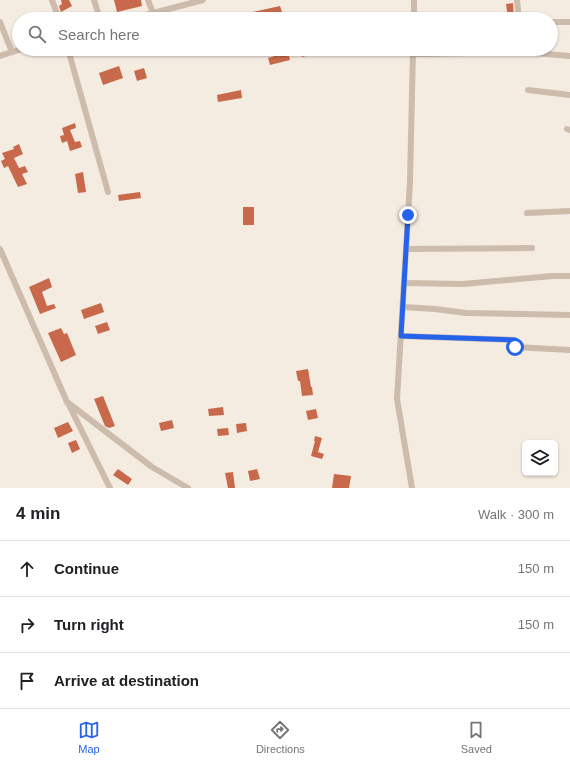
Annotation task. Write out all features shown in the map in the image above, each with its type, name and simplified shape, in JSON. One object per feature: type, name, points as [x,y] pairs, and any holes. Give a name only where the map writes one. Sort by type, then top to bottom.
[{"type":"street","points":[[52,0],[56,12]]},
{"type":"street","points":[[94,0],[98,12]]},
{"type":"street","points":[[148,0],[153,12]]},
{"type":"street","points":[[157,12],[200,0]]},
{"type":"street","points":[[414,0],[414,12]]},
{"type":"street","points":[[517,0],[518,12]]},
{"type":"street","points":[[0,22],[12,52],[0,56]]},
{"type":"street","points":[[558,22],[570,22]]},
{"type":"street","points":[[558,55],[570,56]]},
{"type":"street","points":[[70,56],[108,192]]},
{"type":"street","points":[[412,488],[397,400],[410,182],[413,56]]},
{"type":"street","points":[[528,90],[570,95]]},
{"type":"street","points":[[527,213],[570,211]]},
{"type":"street","points":[[406,249],[532,248]]},
{"type":"street","points":[[0,249],[67,402],[110,488]]},
{"type":"street","points":[[404,282],[463,284],[552,276],[570,276]]},
{"type":"street","points":[[403,307],[466,313],[570,315]]},
{"type":"street","points":[[401,336],[515,340],[515,347],[570,350]]},
{"type":"street","points":[[67,402],[152,467],[188,488]]},
{"type":"building","points":[[61,0],[69,0],[72,6],[61,12],[59,6],[62,4]]},
{"type":"building","points":[[114,0],[141,0],[142,6],[117,12]]},
{"type":"building","points":[[513,3],[514,12],[507,12],[506,4]]},
{"type":"building","points":[[280,6],[282,12],[253,12]]},
{"type":"building","points":[[275,56],[289,56],[290,60],[270,65],[268,58]]},
{"type":"building","points":[[119,66],[123,78],[103,85],[99,73]]},
{"type":"building","points":[[144,68],[147,78],[137,81],[134,71]]},
{"type":"building","points":[[241,90],[242,98],[218,102],[217,95]]},
{"type":"building","points":[[75,123],[76,128],[70,130],[75,142],[80,141],[82,147],[70,151],[67,141],[62,143],[60,136],[64,135],[62,128]]},
{"type":"building","points":[[19,144],[23,154],[14,158],[19,168],[25,166],[28,172],[22,174],[27,184],[18,187],[8,166],[4,168],[1,161],[5,159],[2,153],[14,149],[13,147]]},
{"type":"building","points":[[83,172],[86,192],[78,193],[75,174]]},
{"type":"building","points":[[140,192],[141,198],[119,201],[118,195]]},
{"type":"building","points":[[243,207],[254,207],[254,225],[243,225]]},
{"type":"building","points":[[49,278],[52,287],[42,292],[47,306],[54,304],[56,308],[40,314],[29,287]]},
{"type":"building","points":[[101,303],[104,312],[84,319],[81,310]]},
{"type":"building","points":[[107,322],[110,330],[98,334],[95,326]]},
{"type":"building","points":[[61,328],[64,334],[67,333],[76,355],[61,362],[48,333]]},
{"type":"building","points":[[308,369],[313,395],[302,396],[300,381],[298,381],[296,371]]},
{"type":"building","points":[[103,396],[115,426],[109,428],[105,426],[94,399]]},
{"type":"building","points":[[223,407],[224,415],[209,416],[208,409]]},
{"type":"building","points":[[316,409],[318,418],[308,420],[306,411]]},
{"type":"building","points":[[172,420],[174,428],[161,431],[159,423]]},
{"type":"building","points":[[68,422],[73,431],[58,438],[54,428]]},
{"type":"building","points":[[246,423],[247,431],[237,433],[236,424]]},
{"type":"building","points":[[228,428],[229,435],[218,436],[217,429]]},
{"type":"building","points":[[315,436],[322,438],[318,452],[324,454],[322,459],[311,456]]},
{"type":"building","points":[[76,440],[80,449],[72,453],[68,443]]},
{"type":"building","points":[[118,469],[132,479],[128,485],[113,475]]},
{"type":"building","points":[[257,469],[260,479],[250,481],[248,471]]},
{"type":"building","points":[[233,472],[235,488],[228,488],[225,473]]},
{"type":"building","points":[[334,474],[351,476],[349,488],[332,488]]},
{"type":"route","points":[[408,215],[401,336],[515,340],[515,347]]}]
